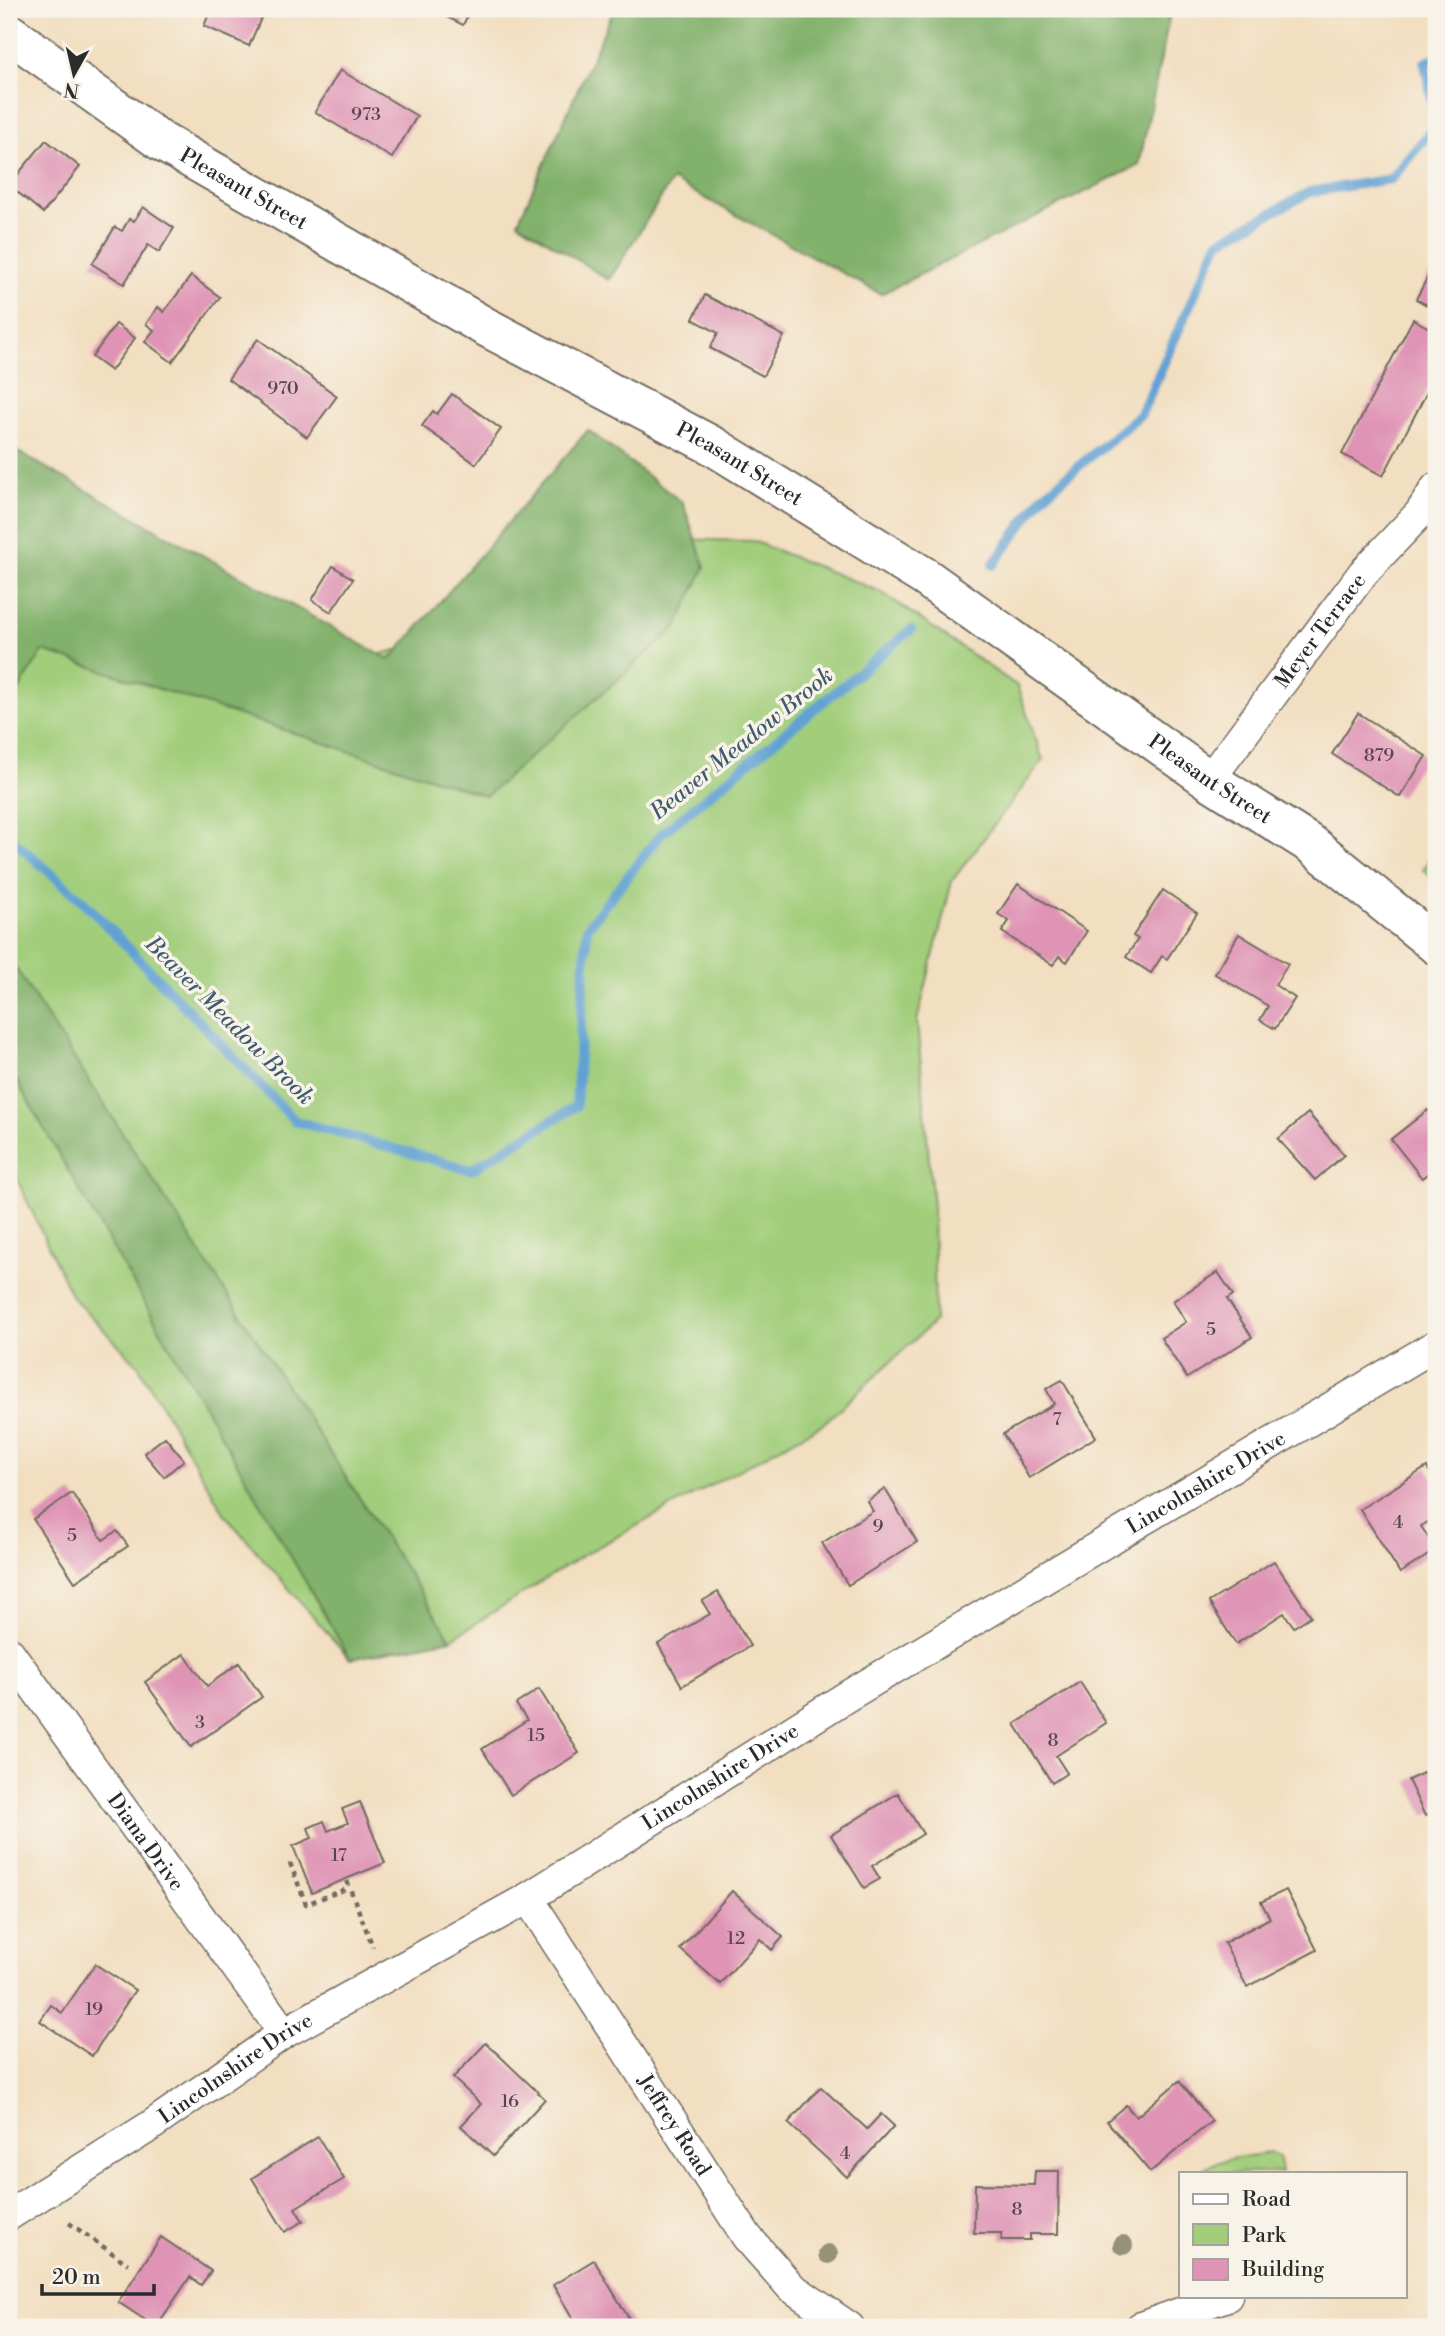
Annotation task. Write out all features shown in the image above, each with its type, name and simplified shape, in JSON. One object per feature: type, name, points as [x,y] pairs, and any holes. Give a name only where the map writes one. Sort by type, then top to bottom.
[{"type":"main road","name":"Pleasant Street","points":[[9,33],[162,142],[484,327],[713,446],[925,577],[1209,780],[1312,845],[1436,945]]},
{"type":"street","name":"Meyer Terrace","points":[[1209,780],[1363,573],[1420,513],[1436,488]]},
{"type":"street","name":"Lincolnshire Drive","points":[[9,2215],[149,2127],[284,2033],[528,1898],[846,1697],[1436,1345]]},
{"type":"street","name":"Diana Drive","points":[[9,1653],[284,2033]]},
{"type":"street","name":"Jeffrey Road","points":[[528,1898],[747,2236],[791,2287],[849,2327]]},
{"type":"street","points":[[1141,2327],[1221,2298]]},
{"type":"path","points":[[290,1863],[306,1903],[349,1888]]},
{"type":"path","points":[[347,1881],[385,1977]]},
{"type":"path","points":[[69,2223],[128,2264]]},
{"type":"green space","points":[[614,9],[1171,9],[1139,165],[881,294],[672,180],[609,280],[518,222]]},
{"type":"green space","points":[[588,430],[683,503],[705,567],[676,628],[486,796],[43,651],[9,706],[9,447],[390,660]]},
{"type":"green space","points":[[594,537],[753,541],[881,592],[1017,686],[1043,760],[952,881],[917,1021],[933,1206],[935,1321],[823,1424],[585,1554],[451,1639],[350,1659],[225,1515],[138,1365],[72,1297],[9,1162],[9,675],[47,601],[302,674],[480,629]]},
{"type":"green space","points":[[1436,846],[1436,880],[1423,870]]},
{"type":"green space","points":[[9,958],[451,1639],[350,1659],[9,1068]]},
{"type":"green space","points":[[1269,2153],[1277,2155],[1281,2172],[1198,2172],[1213,2164]]},
{"type":"building","points":[[211,9],[265,9],[249,46],[204,26]]},
{"type":"building","points":[[431,9],[471,9],[463,25]]},
{"type":"building","points":[[340,70],[417,116],[392,158],[315,112]]},
{"type":"building","points":[[46,140],[80,167],[43,213],[9,185]]},
{"type":"building","points":[[143,207],[174,228],[159,252],[148,245],[124,284],[92,264],[115,227],[122,231],[129,219],[134,221]]},
{"type":"building","points":[[1434,265],[1436,267],[1436,310],[1416,299]]},
{"type":"building","points":[[191,276],[220,297],[172,362],[145,342],[154,330],[146,324],[158,307],[164,312]]},
{"type":"building","points":[[705,295],[784,336],[763,376],[710,348],[718,333],[693,319]]},
{"type":"building","points":[[1413,319],[1436,332],[1436,375],[1383,476],[1342,454]]},
{"type":"building","points":[[116,324],[135,338],[111,371],[92,357]]},
{"type":"building","points":[[258,339],[337,396],[307,437],[228,379]]},
{"type":"building","points":[[452,394],[501,429],[476,464],[422,426],[433,411],[437,414]]},
{"type":"building","points":[[333,566],[353,579],[331,612],[312,600]]},
{"type":"building","points":[[1358,713],[1426,756],[1400,797],[1332,754]]},
{"type":"building","points":[[1018,884],[1087,931],[1067,962],[1059,956],[1053,965],[1002,932],[1009,921],[998,914]]},
{"type":"building","points":[[1163,890],[1197,913],[1167,959],[1162,956],[1151,973],[1126,957],[1138,939],[1133,936]]},
{"type":"building","points":[[1239,934],[1288,964],[1275,985],[1295,998],[1275,1029],[1260,1020],[1268,1006],[1215,974]]},
{"type":"building","points":[[1428,1110],[1436,1121],[1436,1167],[1422,1178],[1391,1139]]},
{"type":"building","points":[[1308,1113],[1344,1155],[1315,1180],[1278,1139]]},
{"type":"building","points":[[1218,1272],[1233,1295],[1227,1299],[1252,1337],[1187,1378],[1161,1338],[1186,1322],[1173,1301]]},
{"type":"building","points":[[1062,1380],[1096,1437],[1029,1478],[1003,1434],[1054,1404],[1046,1389]]},
{"type":"building","points":[[165,1437],[184,1460],[164,1477],[144,1453]]},
{"type":"building","points":[[1427,1467],[1436,1483],[1436,1517],[1421,1526],[1436,1550],[1400,1573],[1360,1509]]},
{"type":"building","points":[[885,1489],[917,1542],[848,1585],[822,1543],[873,1511],[867,1501]]},
{"type":"building","points":[[72,1493],[103,1540],[117,1531],[128,1546],[75,1582],[33,1519]]},
{"type":"building","points":[[1274,1561],[1311,1616],[1294,1627],[1284,1613],[1236,1644],[1209,1602]]},
{"type":"building","points":[[718,1592],[750,1646],[682,1686],[658,1644],[710,1614],[702,1601]]},
{"type":"building","points":[[184,1654],[207,1686],[239,1663],[262,1697],[191,1747],[145,1682]]},
{"type":"building","points":[[1080,1682],[1106,1723],[1056,1756],[1067,1773],[1052,1783],[1015,1724]]},
{"type":"building","points":[[539,1689],[579,1753],[511,1795],[482,1749],[527,1720],[516,1704]]},
{"type":"building","points":[[1436,1767],[1436,1811],[1425,1816],[1408,1780]]},
{"type":"building","points":[[898,1793],[923,1834],[872,1866],[880,1879],[864,1888],[831,1835]]},
{"type":"building","points":[[360,1802],[385,1863],[312,1893],[293,1846],[312,1838],[308,1828],[324,1821],[328,1831],[348,1823],[342,1809]]},
{"type":"building","points":[[1286,1890],[1317,1950],[1247,1987],[1224,1943],[1270,1918],[1261,1902]]},
{"type":"building","points":[[732,1891],[783,1937],[772,1950],[760,1939],[720,1984],[680,1949]]},
{"type":"building","points":[[95,1964],[135,1990],[92,2056],[40,2021],[51,2005],[62,2013]]},
{"type":"building","points":[[486,2043],[545,2099],[493,2156],[461,2126],[481,2104],[453,2078]]},
{"type":"building","points":[[1179,2081],[1212,2121],[1150,2172],[1107,2121],[1126,2105],[1136,2117]]},
{"type":"building","points":[[821,2087],[867,2129],[881,2114],[894,2126],[847,2177],[788,2123]]},
{"type":"building","points":[[318,2137],[344,2179],[295,2208],[303,2221],[285,2232],[252,2178]]},
{"type":"building","points":[[1035,2171],[1059,2171],[1058,2234],[1030,2234],[1030,2240],[1002,2240],[1002,2233],[974,2233],[975,2184],[1034,2185]]},
{"type":"building","points":[[161,2237],[211,2271],[201,2285],[190,2277],[156,2327],[118,2302]]},
{"type":"building","points":[[594,2260],[634,2327],[578,2327],[553,2285]]},
{"type":"waterway","name":"Beaver Meadow Brook","points":[[1436,57],[1425,63],[1436,121]]},
{"type":"waterway","name":"Beaver Meadow Brook","points":[[993,565],[1042,497],[1141,414],[1218,242],[1310,192],[1391,179],[1436,125]]},
{"type":"waterway","name":"Beaver Meadow Brook","points":[[9,837],[83,901],[295,1121],[471,1170],[576,1106],[587,928],[660,835],[911,630]]}]
